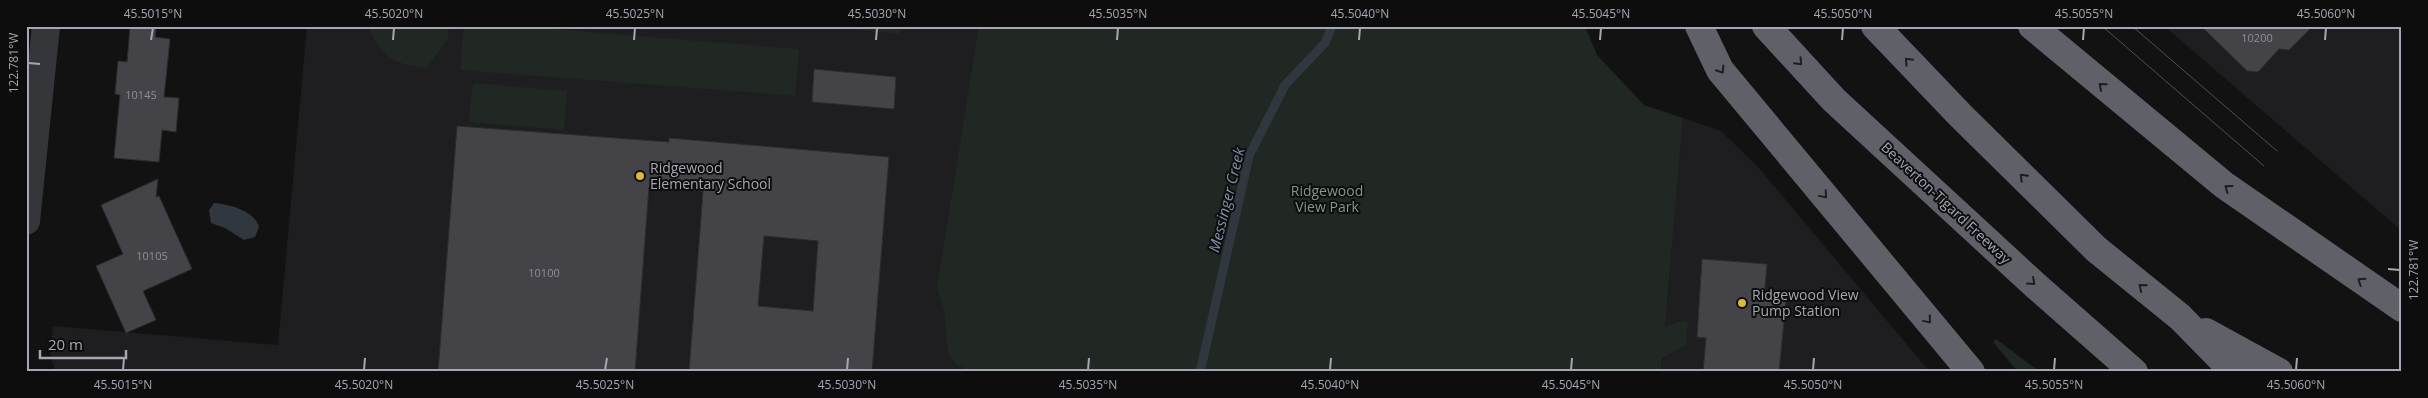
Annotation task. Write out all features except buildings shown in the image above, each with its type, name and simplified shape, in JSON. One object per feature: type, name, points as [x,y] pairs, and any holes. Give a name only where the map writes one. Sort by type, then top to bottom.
[{"type":"highway","points":[[1699,26],[1720,70],[1971,372]]},
{"type":"highway","name":"Beaverton-Tigard Freeway","points":[[1766,26],[1834,100],[2036,286],[2134,372]]},
{"type":"highway","points":[[1875,26],[1960,115],[2096,249],[2180,318],[2234,372]]},
{"type":"highway","points":[[2032,26],[2224,185],[2402,308]]},
{"type":"highway","points":[[2180,318],[2279,372]]},
{"type":"street","points":[[26,221],[46,26]]},
{"type":"shaded area","name":"Ridgewood Elementary School","points":[[307,26],[999,26],[971,372],[55,372],[50,352],[53,326],[278,345]]},
{"type":"shaded area","points":[[2164,26],[2402,26],[2402,231]]},
{"type":"shaded area","points":[[1683,118],[1721,131],[1758,167],[1930,372],[1661,372]]},
{"type":"shaded area","points":[[214,203],[241,209],[257,221],[259,227],[255,237],[244,240],[225,228],[211,223],[209,210]]},
{"type":"green space","points":[[368,26],[446,26],[449,37],[427,68],[416,67],[390,58],[378,45]]},
{"type":"green space","points":[[464,26],[517,26],[799,49],[795,96],[460,70]]},
{"type":"green space","points":[[826,26],[905,26],[898,34]]},
{"type":"green space","name":"Ridgewood View Park","points":[[979,26],[1585,26],[1597,55],[1644,105],[1683,118],[1665,327],[1677,322],[1688,321],[1686,345],[1662,358],[1661,372],[969,372],[954,362],[948,353],[944,309],[937,288]]},
{"type":"green space","points":[[473,83],[567,91],[564,130],[469,122]]},
{"type":"green space","points":[[1996,339],[2040,372],[2018,372],[1993,342]]},
{"type":"waterway","name":"Messinger Creek","points":[[1200,372],[1249,156],[1285,85],[1325,43],[1332,26]]},
{"type":"tram line","points":[[2102,26],[2264,166]]},
{"type":"tram line","points":[[2132,26],[2277,151]]},
{"type":"place","name":"Ridgewood Elementary School","points":[[640,176]]},
{"type":"place","name":"Ridgewood View Pump Station","points":[[1742,303]]}]
